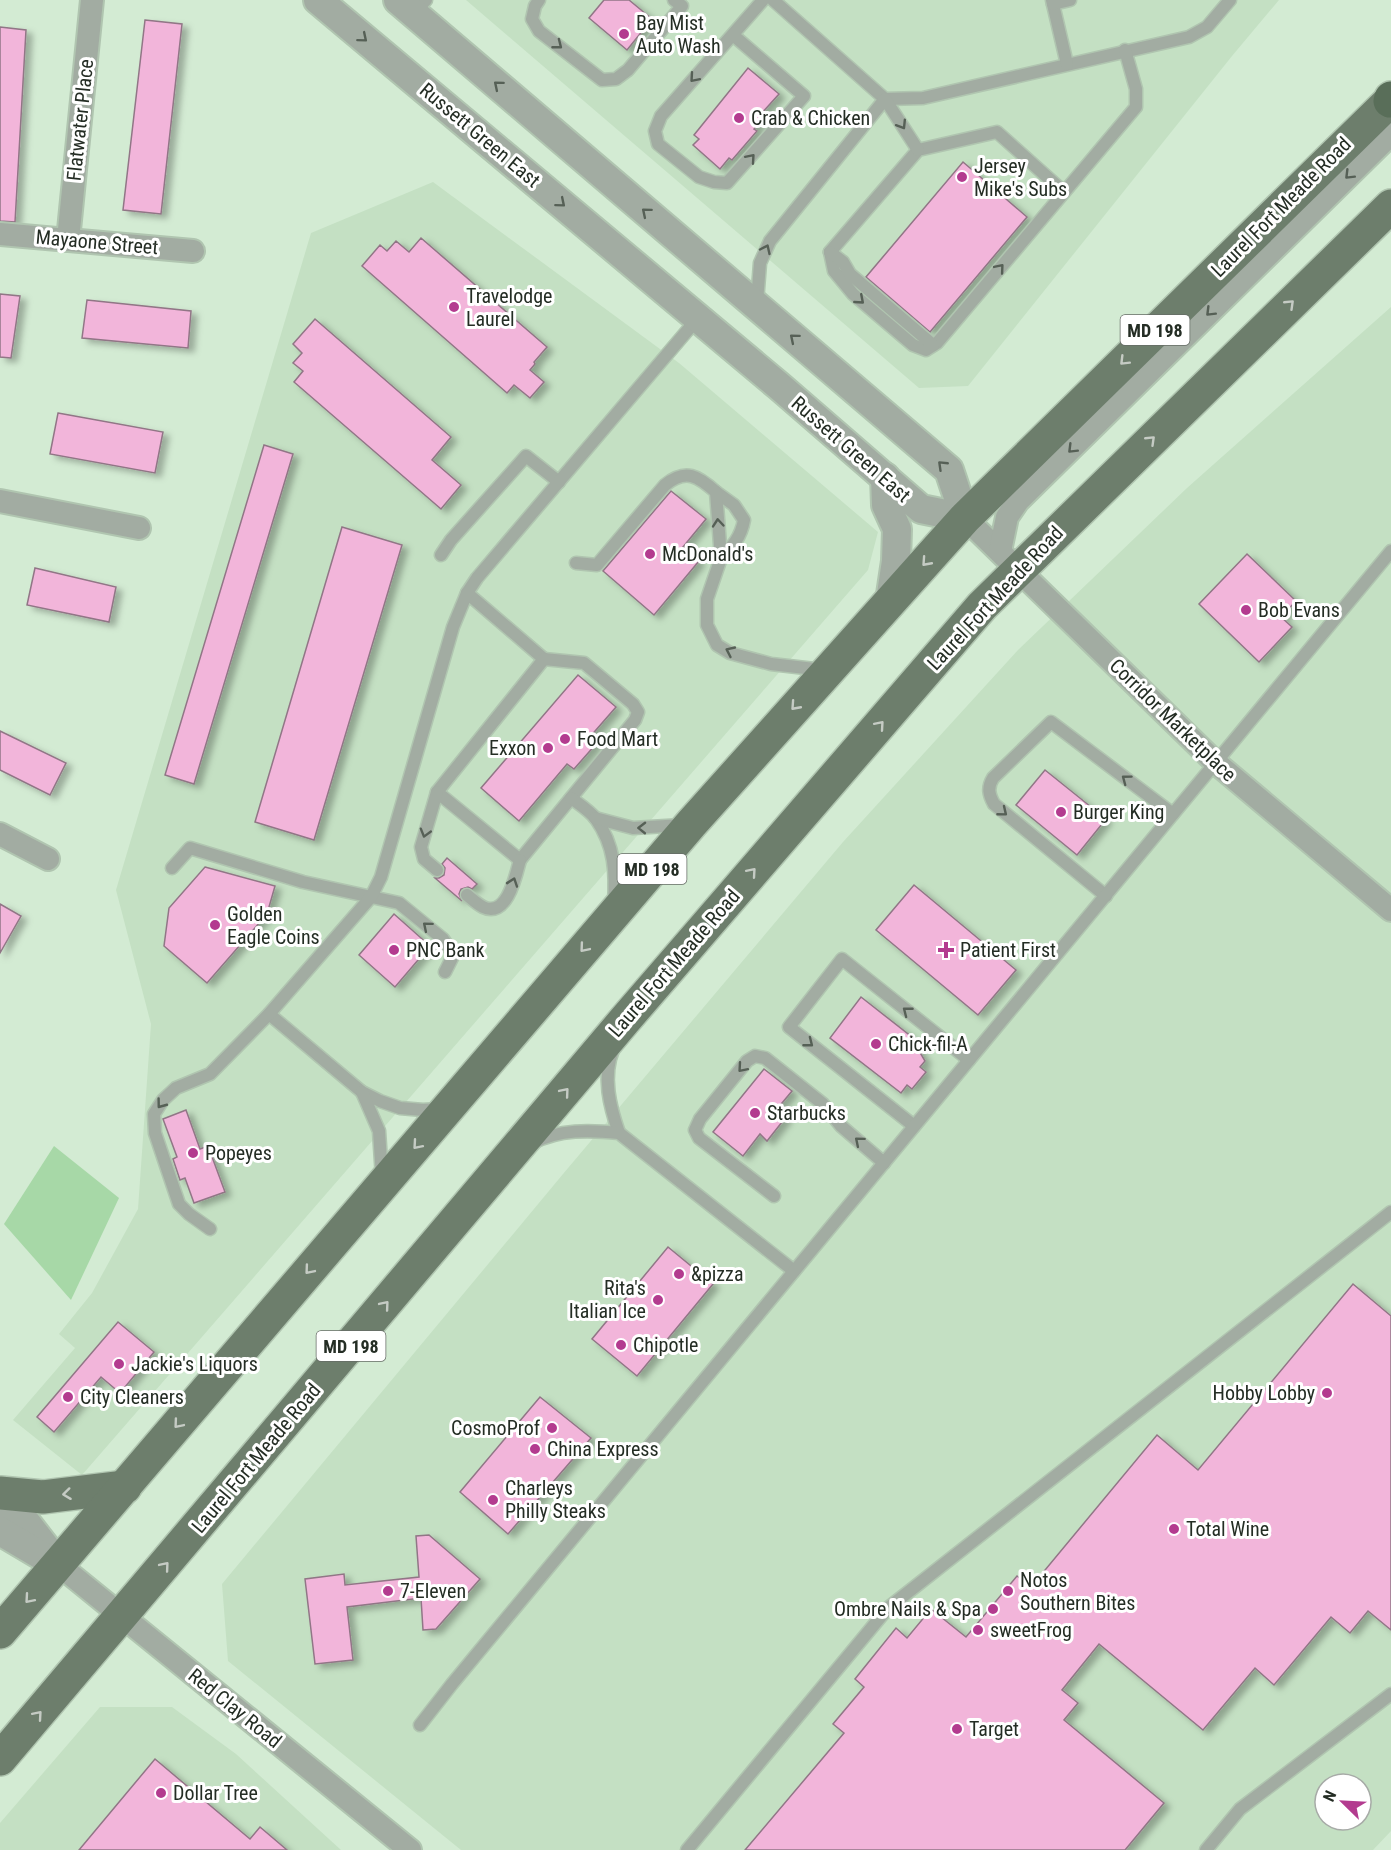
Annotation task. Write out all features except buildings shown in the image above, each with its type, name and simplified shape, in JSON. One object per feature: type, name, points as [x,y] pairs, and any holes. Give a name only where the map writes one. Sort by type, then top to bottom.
[{"type":"main road","name":"Laurel Fort Meade Road","points":[[0,1632],[613,914],[965,518],[1391,100]]},
{"type":"main road","name":"Laurel Fort Meade Road","points":[[0,1759],[624,1021],[982,606],[1009,560],[1391,206]]},
{"type":"main road","points":[[0,1493],[43,1497],[125,1487]]},
{"type":"street","name":"Flatwater Place","points":[[68,240],[92,0]]},
{"type":"street","name":"Russett Green East","points":[[318,0],[698,318],[921,509],[965,518]]},
{"type":"street","points":[[412,4],[757,306],[949,470],[965,518]]},
{"type":"street","points":[[1009,560],[1007,517],[1018,501],[1391,134]]},
{"type":"street","name":"Mayaone Street","points":[[0,234],[193,251]]},
{"type":"street","points":[[885,477],[886,505],[897,528],[896,561],[890,601]]},
{"type":"street","points":[[0,501],[139,528]]},
{"type":"street","name":"Corridor Marketplace","points":[[965,518],[1216,763],[1391,910]]},
{"type":"street","points":[[0,834],[48,859]]},
{"type":"street","points":[[0,1498],[25,1521],[59,1565]]},
{"type":"street","points":[[0,1531],[59,1565]]},
{"type":"street","name":"Red Clay Road","points":[[59,1565],[410,1850]]},
{"type":"lane","points":[[539,0],[532,20],[539,31],[602,80],[616,79],[628,70],[682,6],[674,0]]},
{"type":"lane","points":[[733,34],[804,96],[727,183],[714,182],[699,177],[658,144],[655,131],[662,116],[733,34],[763,0]]},
{"type":"lane","points":[[773,0],[885,99],[918,150]]},
{"type":"lane","points":[[1067,64],[1053,2],[1070,0]]},
{"type":"lane","points":[[757,306],[760,263],[770,241],[885,99],[923,98],[1189,37],[1207,27],[1230,0]]},
{"type":"lane","points":[[1064,192],[997,132],[918,150],[830,252],[834,272],[853,294],[914,345],[926,350],[933,345],[1064,192],[1136,107],[1136,89],[1125,51]]},
{"type":"lane","points":[[210,1229],[179,1204],[155,1133],[154,1114],[163,1100],[176,1088],[210,1074],[269,1014],[371,897],[381,877],[453,627],[467,593],[477,578],[698,318]]},
{"type":"lane","points":[[441,555],[451,540],[526,456],[559,482]]},
{"type":"lane","points":[[576,562],[597,565],[665,485],[674,478],[689,475],[699,478],[734,505],[744,520],[737,541],[721,558],[706,599],[707,625],[717,645],[730,653],[771,664],[828,670]]},
{"type":"lane","points":[[716,492],[721,558]]},
{"type":"lane","points":[[420,1725],[459,1675],[1391,551]]},
{"type":"lane","points":[[467,593],[544,659],[584,663],[628,699],[638,712],[635,720],[520,860],[505,902],[488,909],[467,895]]},
{"type":"lane","points":[[437,870],[424,859],[421,847],[437,792],[544,659]]},
{"type":"lane","points":[[1106,896],[994,804],[989,795],[989,784],[993,778],[1051,722],[1173,814]]},
{"type":"lane","points":[[437,792],[520,860]]},
{"type":"lane","points":[[572,798],[595,818],[609,843],[616,874],[613,914]]},
{"type":"lane","points":[[595,818],[633,828],[691,824]]},
{"type":"lane","points":[[172,868],[190,848],[303,882],[399,903],[443,939],[451,951],[452,958],[445,972]]},
{"type":"lane","points":[[914,1126],[789,1027],[842,959],[969,1060]]},
{"type":"lane","points":[[269,1014],[362,1092],[400,1108],[423,1110],[449,1108]]},
{"type":"lane","points":[[619,1133],[610,1105],[608,1062],[624,1021]]},
{"type":"lane","points":[[774,1196],[699,1138],[695,1130],[700,1119],[747,1060],[755,1056],[765,1058],[823,1104],[841,1126],[884,1163]]},
{"type":"lane","points":[[362,1092],[379,1131],[382,1185]]},
{"type":"lane","points":[[513,1154],[546,1136],[590,1130],[619,1133],[794,1271]]},
{"type":"lane","points":[[687,1850],[888,1608],[1391,1212]]},
{"type":"lane","points":[[1206,1850],[1240,1809],[1391,1694]]},
{"type":"shaded area","points":[[466,0],[1279,0],[968,386],[919,388]]},
{"type":"shaded area","points":[[433,182],[679,363],[878,532],[868,570],[82,1475],[13,1420],[75,1348],[59,1334],[92,1293],[138,1209],[151,1024],[116,890],[311,233]]},
{"type":"shaded area","points":[[1391,307],[1391,1831],[1373,1850],[461,1850],[228,1661],[222,1584],[843,842],[1018,650],[1187,488]]},
{"type":"shaded area","points":[[100,1707],[172,1707],[236,1754],[341,1850],[0,1850],[0,1823]]},
{"type":"green space","points":[[54,1146],[119,1198],[71,1300],[4,1224]]},
{"type":"place","name":"Bay Mist Auto Wash","points":[[624,34]]},
{"type":"place","name":"Crab & Chicken","points":[[739,118]]},
{"type":"place","name":"Jersey Mike's Subs","points":[[962,177]]},
{"type":"place","name":"Travelodge Laurel","points":[[454,307]]},
{"type":"place","name":"McDonald's","points":[[650,554]]},
{"type":"place","name":"Bob Evans","points":[[1246,610]]},
{"type":"place","name":"Food Mart","points":[[565,739]]},
{"type":"place","name":"Exxon","points":[[548,748]]},
{"type":"place","name":"Burger King","points":[[1061,812]]},
{"type":"place","name":"Golden Eagle Coins","points":[[215,925]]},
{"type":"place","name":"PNC Bank","points":[[394,950]]},
{"type":"place","name":"Patient First","points":[[946,950]]},
{"type":"place","name":"Chick-fil-A","points":[[876,1044]]},
{"type":"place","name":"Starbucks","points":[[755,1113]]},
{"type":"place","name":"Popeyes","points":[[193,1153]]},
{"type":"place","name":"&pizza","points":[[679,1274]]},
{"type":"place","name":"Rita's Italian Ice","points":[[658,1300]]},
{"type":"place","name":"Chipotle","points":[[621,1345]]},
{"type":"place","name":"Jackie's Liquors","points":[[119,1364]]},
{"type":"place","name":"Hobby Lobby","points":[[1327,1393]]},
{"type":"place","name":"City Cleaners","points":[[68,1397]]},
{"type":"place","name":"CosmoProf","points":[[552,1428]]},
{"type":"place","name":"China Express","points":[[535,1449]]},
{"type":"place","name":"Charleys Philly Steaks","points":[[493,1500]]},
{"type":"place","name":"Total Wine","points":[[1174,1529]]},
{"type":"place","name":"7-Eleven","points":[[388,1591]]},
{"type":"place","name":"Notos Southern Bites","points":[[1008,1591]]},
{"type":"place","name":"Ombre Nails & Spa","points":[[993,1609]]},
{"type":"place","name":"sweetFrog","points":[[978,1630]]},
{"type":"place","name":"Target","points":[[957,1729]]},
{"type":"place","name":"Dollar Tree","points":[[161,1793]]}]
